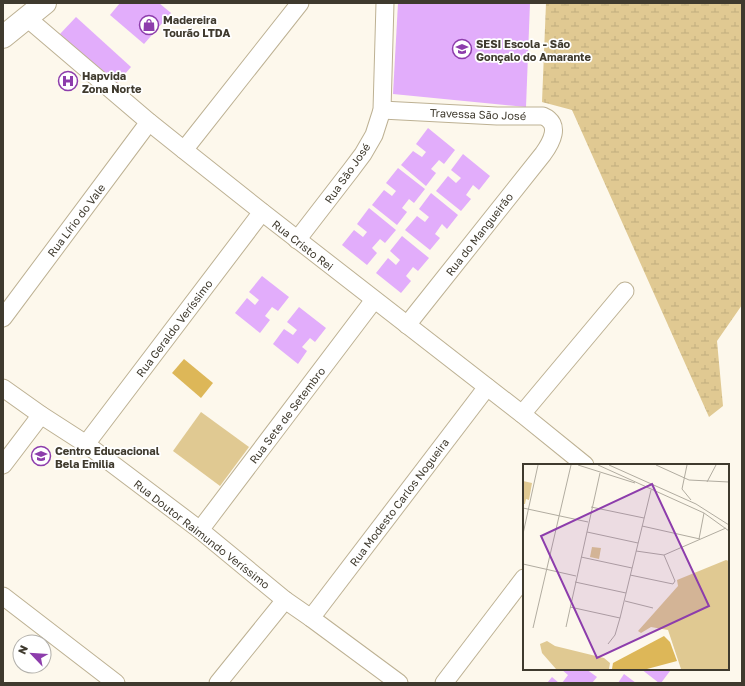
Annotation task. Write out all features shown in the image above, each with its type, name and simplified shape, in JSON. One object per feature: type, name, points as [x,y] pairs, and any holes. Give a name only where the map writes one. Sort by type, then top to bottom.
[{"type":"highway","points":[[3,37],[45,3]]},
{"type":"street","points":[[184,150],[300,3]]},
{"type":"street","name":"Rua São José","points":[[297,240],[352,170],[374,134],[382,110],[385,3]]},
{"type":"street","name":"Rua Cristo Rei","points":[[27,18],[149,122],[297,240],[522,414],[584,464]]},
{"type":"street","name":"Travessa São José","points":[[382,110],[543,116],[549,119],[554,128],[551,142]]},
{"type":"street","name":"Rua Lírio do Vale","points":[[3,318],[149,122]]},
{"type":"street","name":"Rua do Mangueirão","points":[[407,325],[551,142]]},
{"type":"street","name":"Rua Geraldo Veríssimo","points":[[86,444],[262,212]]},
{"type":"street","points":[[522,414],[625,291]]},
{"type":"street","name":"Rua Sete de Setembro","points":[[200,530],[374,300]]},
{"type":"street","name":"Rua Modesto Carlos Nogueira","points":[[311,618],[487,387]]},
{"type":"street","name":"Rua Doutor Raimundo Veríssimo","points":[[3,388],[86,444],[200,530],[285,600],[399,683]]},
{"type":"street","points":[[3,465],[41,415]]},
{"type":"street","points":[[444,683],[523,579]]},
{"type":"street","points":[[3,596],[116,683]]},
{"type":"street","points":[[218,683],[285,600]]},
{"type":"green space","points":[[546,3],[742,3],[742,305],[717,341],[723,406],[709,417],[572,110],[542,102]]},
{"type":"green space","points":[[201,412],[249,447],[220,486],[173,451]]},
{"type":"shaded area","points":[[184,359],[213,383],[201,398],[172,373]]},
{"type":"building","name":"Madereira Tourão LTDA","points":[[120,3],[159,3],[171,13],[144,44],[110,15]]},
{"type":"building","name":"SESI Escola - São Gonçalo do Amarante","points":[[398,3],[530,3],[526,107],[393,94]]},
{"type":"building","points":[[76,17],[131,67],[116,84],[60,34]]},
{"type":"building","points":[[428,128],[455,150],[444,164],[439,160],[431,169],[436,173],[426,186],[401,165],[413,151],[422,157],[426,152],[416,144]]},
{"type":"building","points":[[463,154],[490,176],[479,190],[473,185],[466,195],[471,199],[461,211],[436,191],[448,176],[456,183],[461,178],[451,170]]},
{"type":"building","points":[[398,168],[425,189],[414,203],[409,199],[402,208],[407,212],[397,225],[372,205],[384,190],[392,196],[396,191],[386,183]]},
{"type":"building","points":[[431,193],[458,215],[447,229],[442,224],[435,234],[440,238],[430,250],[405,230],[417,216],[425,222],[429,217],[419,209]]},
{"type":"building","points":[[369,208],[396,230],[385,243],[380,239],[372,248],[377,253],[367,265],[342,245],[354,230],[363,237],[367,232],[357,224]]},
{"type":"building","points":[[402,236],[429,258],[418,271],[413,267],[406,276],[411,281],[401,293],[376,273],[388,258],[396,265],[400,260],[390,251]]},
{"type":"building","points":[[262,276],[289,297],[278,311],[272,307],[265,316],[270,320],[260,333],[235,313],[247,298],[255,305],[259,300],[249,292]]},
{"type":"building","points":[[299,307],[326,328],[315,342],[310,338],[302,347],[307,351],[298,364],[273,344],[284,329],[293,335],[297,330],[287,322]]},
{"type":"building","points":[[562,670],[587,670],[597,677],[592,683],[562,683],[568,675]]},
{"type":"building","points":[[642,670],[670,671],[661,683]]},
{"type":"building","points":[[624,674],[636,683],[618,683]]},
{"type":"building","points":[[552,677],[559,683],[547,683]]},
{"type":"place","name":"Madereira Tourão LTDA","points":[[149,25]]},
{"type":"place","name":"SESI Escola - São Gonçalo do Amarante","points":[[462,49]]},
{"type":"place","name":"Hapvida Zona Norte","points":[[68,81]]},
{"type":"place","name":"Centro Educacional Bela Emilia","points":[[41,456]]}]
